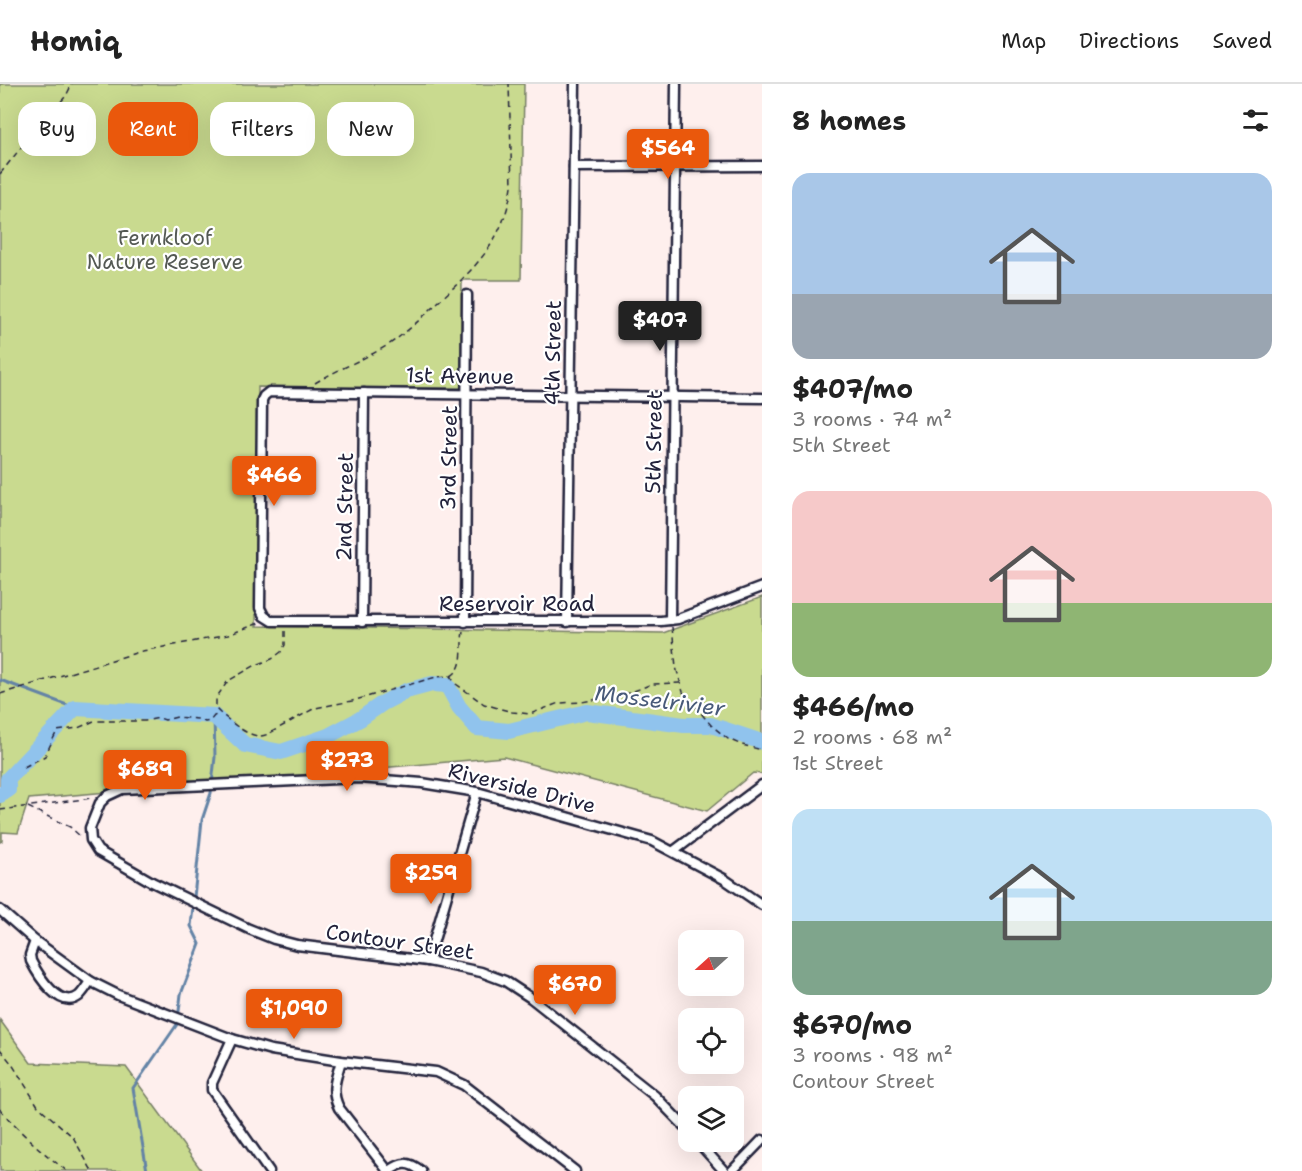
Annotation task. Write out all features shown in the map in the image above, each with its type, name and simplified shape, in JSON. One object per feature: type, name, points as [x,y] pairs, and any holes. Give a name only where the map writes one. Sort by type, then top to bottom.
[{"type":"street","name":"4th Street","points":[[567,622],[575,84]]},
{"type":"street","name":"5th Street","points":[[670,621],[676,84]]},
{"type":"street","points":[[574,167],[762,166]]},
{"type":"street","name":"3rd Street","points":[[465,622],[467,295]]},
{"type":"street","name":"1st Avenue","points":[[266,619],[260,608],[262,400],[266,394],[300,392],[762,398]]},
{"type":"street","name":"2nd Street","points":[[362,622],[364,393]]},
{"type":"street","name":"Reservoir Road","points":[[266,619],[285,622],[670,621],[762,587]]},
{"type":"street","name":"Riverside Drive","points":[[107,796],[122,789],[383,779],[477,792],[652,841],[724,879],[762,905]]},
{"type":"street","points":[[674,851],[762,785]]},
{"type":"street","points":[[428,961],[477,792]]},
{"type":"street","name":"Contour Street","points":[[107,796],[100,803],[90,828],[91,840],[98,851],[152,882],[249,929],[286,942],[428,961],[481,972],[506,981],[531,998],[655,1096],[678,1120]]},
{"type":"street","points":[[0,910],[35,941],[90,981],[118,995],[232,1039],[272,1050],[436,1072],[450,1077],[464,1085],[574,1171]]},
{"type":"street","points":[[35,941],[30,955],[31,961],[56,995],[63,999],[73,999],[80,995],[90,981]]},
{"type":"street","points":[[232,1039],[212,1083],[212,1090],[269,1171]]},
{"type":"street","points":[[341,1061],[334,1087],[334,1098],[339,1108],[388,1171],[405,1162],[421,1171]]},
{"type":"street","points":[[732,1171],[762,1140]]},
{"type":"street","points":[[707,1152],[724,1171]]},
{"type":"path","points":[[0,174],[66,96],[72,84]]},
{"type":"path","points":[[300,392],[334,371],[387,345],[413,326],[477,266],[491,246],[512,186],[509,84]]},
{"type":"path","points":[[0,694],[142,651],[228,635],[266,619]]},
{"type":"path","points":[[670,621],[683,692],[711,725],[728,739],[762,750]]},
{"type":"path","points":[[285,622],[285,645],[281,652],[272,659],[228,681],[216,698],[216,709],[220,713],[255,737],[262,737],[301,718],[315,708],[352,701],[436,677],[450,676],[457,672],[461,664],[460,643],[465,622]]},
{"type":"path","points":[[450,676],[456,684],[484,704],[512,712],[530,714],[559,703],[582,702],[629,693],[652,684],[680,683]]},
{"type":"path","points":[[24,767],[45,756],[57,731],[63,729],[78,728],[94,721],[159,718],[165,720],[177,717],[198,719],[205,723],[220,713]]},
{"type":"path","points":[[0,810],[107,796]]},
{"type":"path","points":[[28,807],[70,827],[84,839]]},
{"type":"path","points":[[0,1049],[38,1106],[73,1137],[92,1171]]},
{"type":"path","points":[[0,1109],[43,1154],[67,1171]]},
{"type":"green space","name":"Fernkloof Nature Reserve","points":[[0,84],[524,84],[521,280],[462,280],[461,388],[258,387],[256,626],[663,633],[762,597],[762,774],[753,773],[707,811],[504,757],[29,799],[18,833],[2,832],[0,842]]},
{"type":"green space","points":[[0,1020],[31,1063],[126,1067],[202,1171],[0,1171]]},
{"type":"waterway","points":[[0,680],[75,708]]},
{"type":"waterway","name":"Mosselrivier","points":[[0,795],[8,790],[8,779],[75,708],[214,716],[245,745],[281,752],[328,736],[406,691],[432,684],[447,685],[459,707],[477,728],[509,731],[587,712],[684,725],[711,725],[762,742]]},
{"type":"waterway","points":[[179,1011],[181,994],[200,944],[191,926],[202,820],[211,793],[215,757],[214,716]]},
{"type":"waterway","points":[[147,1171],[133,1088],[178,1023]]}]
